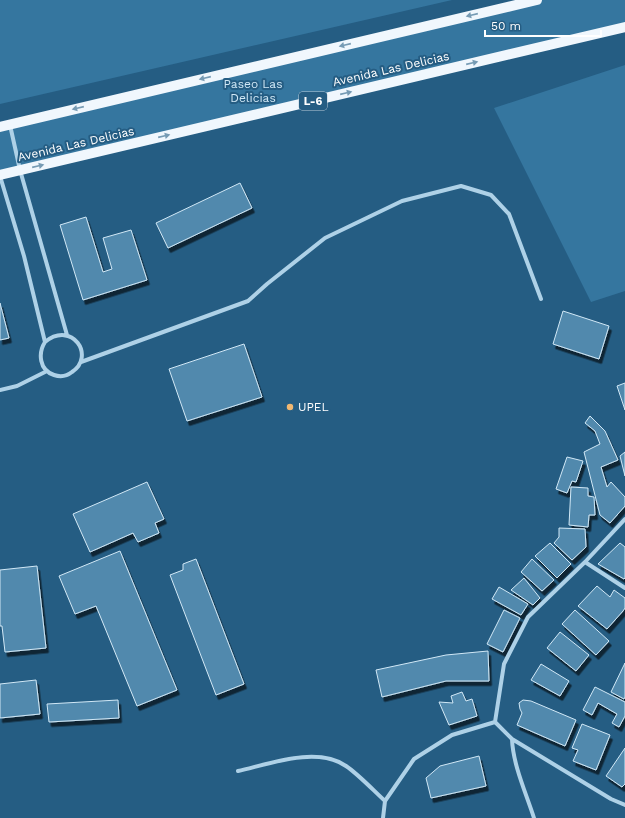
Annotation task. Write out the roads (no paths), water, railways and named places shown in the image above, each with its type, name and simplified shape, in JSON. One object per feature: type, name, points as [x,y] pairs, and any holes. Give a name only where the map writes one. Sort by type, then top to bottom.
[{"type":"main road","points":[[5,126],[537,0]]},
{"type":"main road","name":"Avenida Las Delicias","points":[[0,176],[625,27]]},
{"type":"street","points":[[5,126],[20,170],[67,335]]},
{"type":"street","points":[[0,176],[24,256],[45,342]]},
{"type":"street","points":[[81,362],[248,301],[325,238],[402,201],[461,186],[491,195],[509,214],[541,299]]},
{"type":"street","points":[[59,334],[67,335],[75,339],[80,346],[82,354],[81,362],[77,369],[70,374],[62,376],[54,375],[47,371],[42,365],[40,357],[41,349],[51,336],[59,334]]},
{"type":"street","points":[[0,390],[17,386],[47,371]]},
{"type":"street","points":[[495,722],[504,664],[528,617],[585,562],[625,519]]},
{"type":"street","points":[[585,562],[625,588]]},
{"type":"street","points":[[495,722],[512,739],[611,799],[625,805]]},
{"type":"street","points":[[383,818],[385,801],[414,759],[452,735],[495,722]]},
{"type":"street","points":[[512,739],[512,748],[516,763],[534,818]]},
{"type":"street","points":[[238,771],[296,758],[323,757],[335,760],[346,766],[385,801]]},
{"type":"place","name":"UPEL","points":[[290,407]]},
{"type":"park label","name":"Paseo Las Delicias","points":[[253,91]]}]
